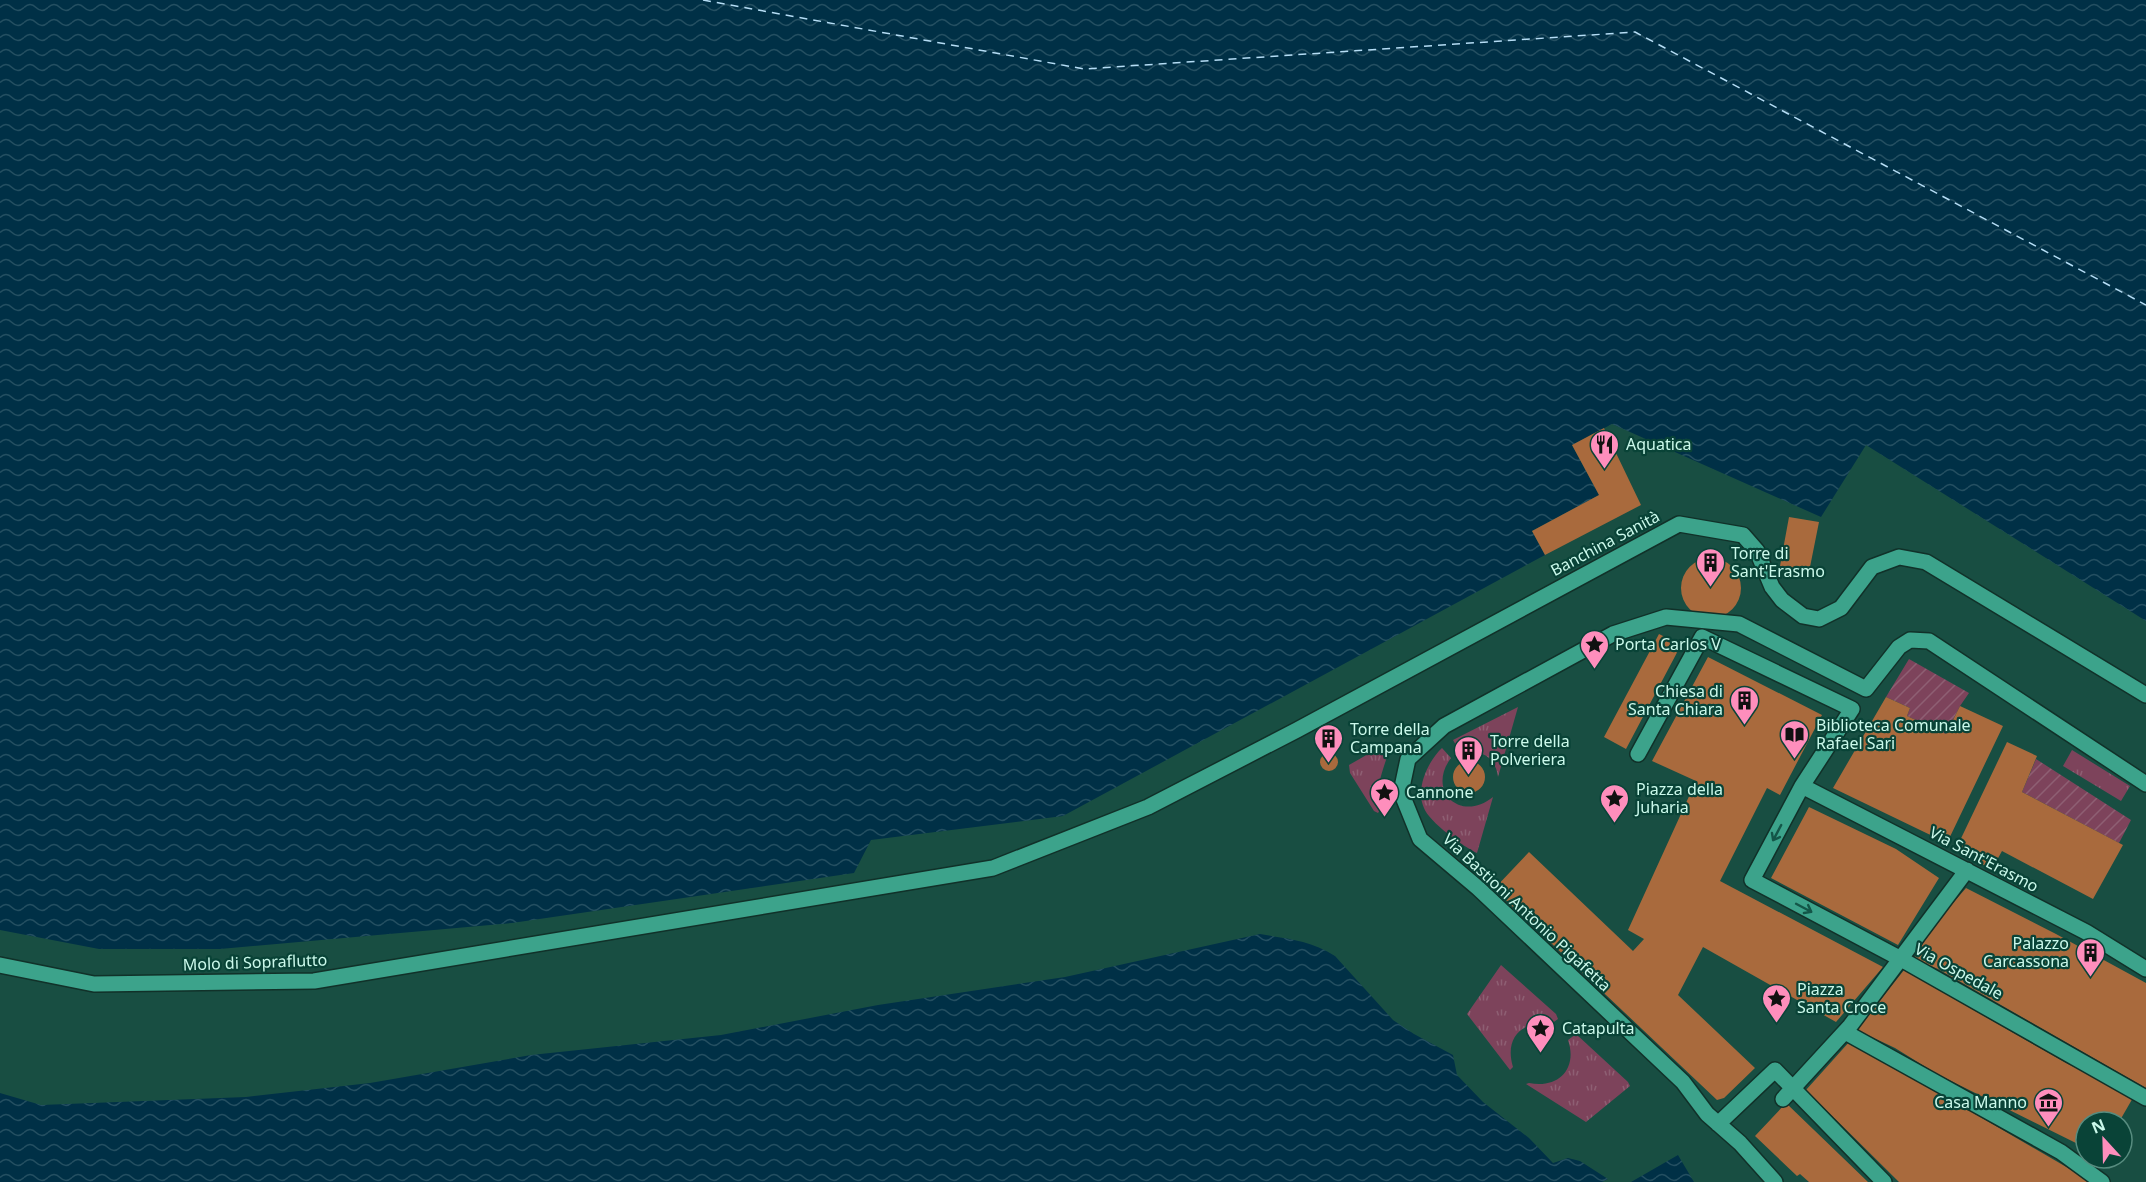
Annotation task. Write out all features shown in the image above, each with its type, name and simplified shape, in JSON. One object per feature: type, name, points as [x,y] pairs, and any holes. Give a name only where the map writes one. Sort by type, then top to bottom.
[{"type":"street","name":"Banchina Sanità","points":[[582,936],[993,868],[1148,807],[1297,730],[1678,524],[1743,535],[1757,551],[1772,587],[1782,600],[1803,616],[1819,619],[1841,608],[1872,567],[1899,557],[1926,562],[2146,695]]},
{"type":"street","name":"Via Bastioni Antonio Pigafetta","points":[[1775,1182],[1740,1143],[1707,1114],[1683,1082],[1478,888],[1420,839],[1401,792],[1408,759],[1444,726],[1613,634],[1666,617],[1739,624],[1866,688],[1899,647],[1910,640],[1929,641],[2146,784]]},
{"type":"street","points":[[1638,754],[1702,637],[1852,708],[1802,786]]},
{"type":"street","name":"Via Sant'Erasmo","points":[[1802,786],[2086,932],[2146,969]]},
{"type":"street","name":"Via Ospedale","points":[[1802,786],[1752,880],[1901,959],[2146,1098]]},
{"type":"street","points":[[1788,1094],[1848,1029],[1967,870]]},
{"type":"street","name":"Molo di Sopraflutto","points":[[0,965],[93,984],[315,981],[582,936]]},
{"type":"street","points":[[1848,1029],[2061,1152],[2103,1182]]},
{"type":"street","points":[[1718,1124],[1775,1070],[1788,1094],[1884,1182]]},
{"type":"green space","points":[[1909,659],[1969,693],[1946,734],[1907,716],[1910,708],[1886,697]]},
{"type":"green space","points":[[1518,707],[1498,777],[1497,770],[1490,759],[1474,751],[1460,752],[1453,740]]},
{"type":"green space","points":[[1384,745],[1389,751],[1380,779],[1379,793],[1382,807],[1378,813],[1374,811],[1350,773],[1349,765]]},
{"type":"green space","points":[[1442,748],[1451,758],[1444,770],[1443,782],[1445,792],[1451,800],[1469,807],[1481,804],[1493,797],[1477,853],[1440,827],[1424,808],[1421,792],[1424,776],[1432,760]]},
{"type":"green space","points":[[2072,750],[2130,786],[2121,801],[2063,766]]},
{"type":"green space","points":[[2036,759],[2131,820],[2119,843],[2022,792]]},
{"type":"green space","points":[[1501,965],[1556,1014],[1558,1019],[1551,1024],[1532,1025],[1518,1033],[1511,1047],[1513,1067],[1510,1070],[1467,1014]]},
{"type":"green space","points":[[1576,1034],[1630,1086],[1586,1122],[1526,1084],[1549,1083],[1563,1075],[1570,1060],[1568,1040]]},
{"type":"water","points":[[0,0],[2146,0],[2146,621],[1866,445],[1821,517],[1612,424],[1572,445],[1599,495],[1532,531],[1545,555],[1063,816],[871,840],[854,873],[512,923],[220,949],[99,949],[0,930]]},
{"type":"water","points":[[1260,934],[1308,943],[1335,956],[1393,1020],[1453,1055],[1457,1075],[1483,1102],[1529,1138],[1553,1163],[1568,1158],[1580,1161],[1608,1179],[1602,1182],[0,1182],[0,1093],[41,1105],[246,1097],[370,1083],[531,1055],[721,1035],[878,1005],[1065,977]]},
{"type":"water","points":[[1678,1155],[1694,1182],[1631,1182]]},
{"type":"building","name":"Aquatica","points":[[1604,428],[1641,505],[1545,555],[1532,531],[1599,495],[1572,445]]},
{"type":"building","points":[[1789,517],[1819,522],[1809,572],[1780,566]]},
{"type":"building","name":"Torre di Sant'Erasmo","points":[[1705,558],[1717,558],[1733,566],[1739,576],[1741,588],[1739,600],[1733,610],[1717,618],[1705,618],[1689,610],[1681,594],[1681,582],[1689,566]]},
{"type":"building","points":[[1659,634],[1681,645],[1626,749],[1604,737]]},
{"type":"building","points":[[1708,657],[1822,715],[1780,795],[1767,788],[1720,881],[1883,967],[1836,1022],[1703,947],[1678,995],[1755,1068],[1724,1098],[1717,1100],[1494,889],[1529,852],[1633,951],[1644,939],[1628,930],[1696,781],[1652,761]]},
{"type":"building","points":[[1886,697],[1910,708],[1907,716],[1946,734],[1960,706],[2003,726],[1947,843],[1833,788]]},
{"type":"building","points":[[2007,742],[2037,756],[2022,792],[2123,845],[2093,899],[2002,851],[1992,869],[1955,851]]},
{"type":"building","name":"Torre della Campana","points":[[1325,753],[1333,753],[1338,758],[1336,769],[1325,771],[1320,766],[1320,758]]},
{"type":"building","name":"Torre della Polveriera","points":[[1469,761],[1480,766],[1485,777],[1480,788],[1469,793],[1458,788],[1453,777],[1458,766]]},
{"type":"building","points":[[1809,807],[1896,849],[1939,878],[1898,945],[1771,878]]},
{"type":"building","points":[[1966,888],[2146,983],[2146,1088],[1938,969],[1914,959],[1933,926]]},
{"type":"building","points":[[1904,970],[2066,1063],[2134,1096],[2126,1110],[2074,1110],[2074,1142],[1937,1074],[1895,1048],[1857,1030]]},
{"type":"building","points":[[1850,1041],[2090,1182],[1899,1182],[1806,1090]]},
{"type":"building","points":[[1786,1103],[1868,1182],[1809,1182],[1800,1174],[1797,1176],[1755,1136]]},
{"type":"ferry route","points":[[703,0],[1084,69],[1635,32],[2146,305]]},
{"type":"place","name":"Aquatica","points":[[1605,470]]},
{"type":"place","name":"Torre di Sant'Erasmo","points":[[1710,588]]},
{"type":"place","name":"Porta Carlos V","points":[[1594,670]]},
{"type":"place","name":"Chiesa di Santa Chiara","points":[[1744,726]]},
{"type":"place","name":"Biblioteca Comunale Rafael Sari","points":[[1795,760]]},
{"type":"place","name":"Torre della Campana","points":[[1329,764]]},
{"type":"place","name":"Torre della Polveriera","points":[[1469,776]]},
{"type":"place","name":"Cannone","points":[[1385,818]]},
{"type":"place","name":"Piazza della Juharia","points":[[1615,824]]},
{"type":"place","name":"Palazzo Carcassona","points":[[2090,978]]},
{"type":"place","name":"Piazza Santa Croce","points":[[1776,1024]]},
{"type":"place","name":"Catapulta","points":[[1541,1054]]},
{"type":"place","name":"Casa Manno","points":[[2048,1128]]}]
